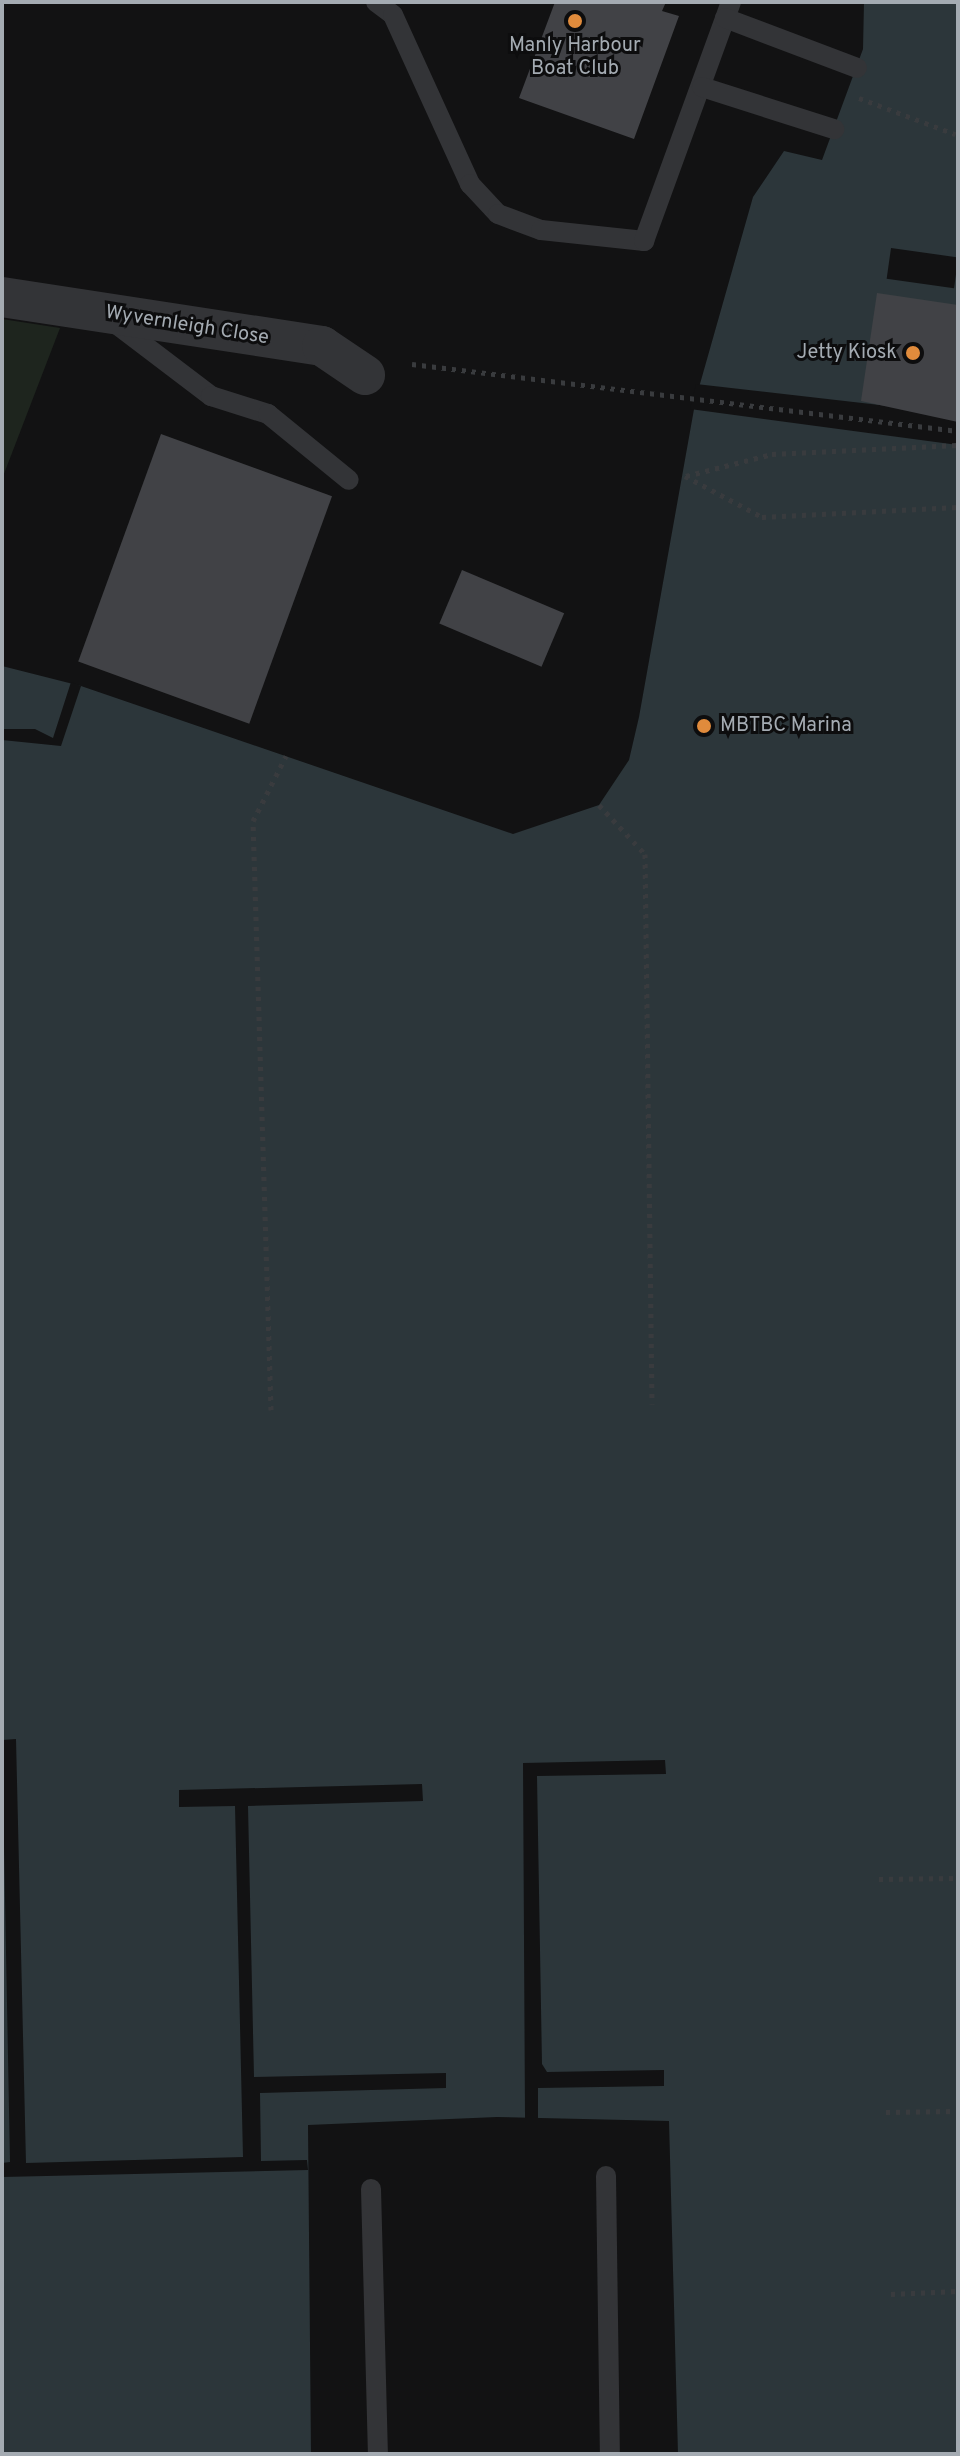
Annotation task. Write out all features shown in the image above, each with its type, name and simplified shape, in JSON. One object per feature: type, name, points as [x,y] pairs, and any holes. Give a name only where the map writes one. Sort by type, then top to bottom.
[{"type":"street","name":"Wyvernleigh Close","points":[[2,297],[322,346],[365,375]]},
{"type":"lane","points":[[376,2],[393,15],[470,184],[498,214],[541,230],[644,241],[728,10],[857,68]]},
{"type":"lane","points":[[702,87],[834,129]]},
{"type":"lane","points":[[102,313],[211,396],[268,414],[349,480]]},
{"type":"lane","points":[[606,2176],[610,2454]]},
{"type":"lane","points":[[371,2189],[378,2454]]},
{"type":"path","points":[[853,96],[955,134]]},
{"type":"path","points":[[412,364],[958,431]]},
{"type":"path","points":[[958,445],[772,454],[685,476],[762,517],[958,507]]},
{"type":"path","points":[[271,1410],[253,821],[286,756]]},
{"type":"path","points":[[599,805],[645,854],[652,1404]]},
{"type":"path","points":[[879,1879],[958,1878]]},
{"type":"path","points":[[886,2112],[958,2111]]},
{"type":"path","points":[[891,2294],[958,2291]]},
{"type":"shaded area","points":[[864,2],[958,2],[958,2454],[678,2454],[669,2121],[497,2117],[308,2125],[311,2454],[2,2454],[2,666],[81,686],[513,834],[599,805],[629,760],[696,398],[753,197],[784,151],[822,160],[863,49]]},
{"type":"shaded area","points":[[2,319],[60,328],[2,479]]},
{"type":"pier","points":[[891,248],[958,257],[954,288],[887,279]]},
{"type":"pier","points":[[696,384],[958,414],[958,445],[690,409]]},
{"type":"pier","points":[[71,682],[81,686],[61,746],[2,740],[2,729],[35,729],[53,738]]},
{"type":"pier","points":[[16,1739],[26,2163],[243,2157],[235,1806],[179,1807],[179,1790],[422,1784],[423,1801],[248,1806],[254,2077],[446,2073],[446,2088],[260,2093],[261,2161],[307,2160],[308,2170],[2,2177],[2,2163],[10,2162],[2,1740]]},
{"type":"pier","points":[[665,1760],[666,1774],[537,1776],[542,2064],[547,2072],[664,2070],[664,2086],[538,2088],[538,2118],[525,2118],[523,1763]]},
{"type":"building","points":[[555,2],[666,2],[662,11],[679,16],[634,139],[519,98]]},
{"type":"building","name":"Jetty Kiosk","points":[[877,293],[958,305],[958,422],[861,401]]},
{"type":"building","points":[[161,434],[332,496],[249,724],[78,661]]},
{"type":"building","points":[[462,570],[564,613],[542,667],[439,623]]},
{"type":"place","name":"Manly Harbour Boat Club","points":[[575,21]]},
{"type":"place","name":"Jetty Kiosk","points":[[913,353]]},
{"type":"place","name":"MBTBC Marina","points":[[704,726]]}]
